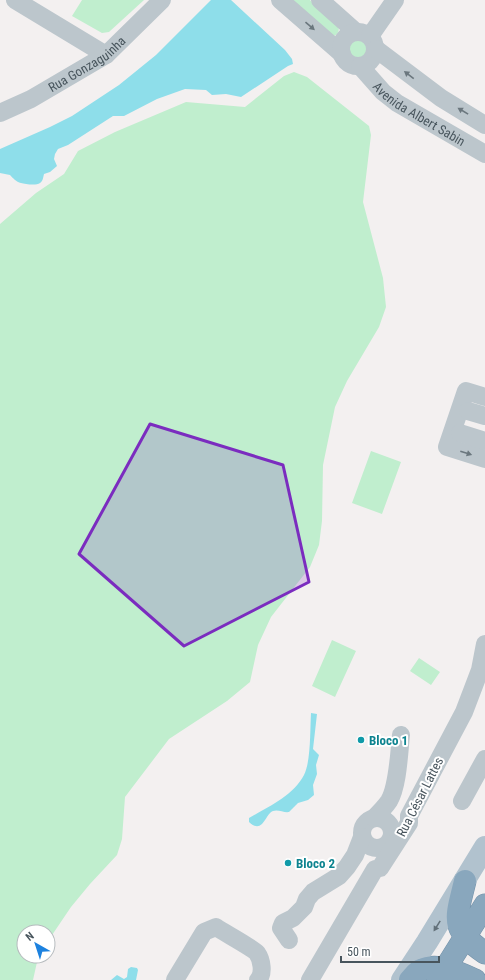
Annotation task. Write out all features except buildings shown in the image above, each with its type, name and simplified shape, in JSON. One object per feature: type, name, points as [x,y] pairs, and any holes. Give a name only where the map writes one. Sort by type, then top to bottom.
[{"type":"highway","points":[[465,881],[457,916],[457,923],[474,945]]},
{"type":"highway","points":[[447,975],[474,945],[485,905]]},
{"type":"highway","points":[[410,980],[421,970],[433,967],[447,975],[475,980]]},
{"type":"main road","points":[[402,980],[485,847]]},
{"type":"street","points":[[15,0],[106,55]]},
{"type":"street","name":"Rua Gonzaguinha","points":[[0,113],[59,84],[106,55],[162,0]]},
{"type":"street","points":[[280,0],[342,54],[347,62],[351,64],[360,66],[369,62],[375,54],[367,39]]},
{"type":"street","name":"Avenida Albert Sabin","points":[[320,0],[431,91],[485,125]]},
{"type":"street","points":[[367,39],[395,0]]},
{"type":"street","points":[[342,54],[342,42],[346,37],[367,39]]},
{"type":"street","name":"Avenida Albert Sabin","points":[[360,66],[383,92],[397,103],[485,154]]},
{"type":"street","points":[[485,397],[466,391],[447,447],[485,459]]},
{"type":"street","points":[[460,433],[485,441]]},
{"type":"street","name":"Rua César Lattes","points":[[310,980],[375,869],[380,868],[409,823],[409,816],[464,712],[480,670],[485,644]]},
{"type":"street","points":[[290,940],[281,928],[283,924],[293,918],[304,906],[307,899],[313,892],[343,872],[355,855],[362,837],[362,827],[369,820],[374,818],[389,801],[396,773],[400,735]]},
{"type":"street","points":[[462,801],[485,759]]},
{"type":"street","points":[[391,827],[409,816]]},
{"type":"street","points":[[362,837],[367,846],[376,849],[386,846],[390,842],[392,832],[391,827],[384,819],[374,818]]},
{"type":"street","points":[[375,869],[376,849]]},
{"type":"street","points":[[474,945],[485,923]]},
{"type":"street","points":[[175,980],[204,932],[216,927],[257,953],[262,966],[261,977],[258,980]]},
{"type":"highlighted area","points":[[150,424],[283,465],[309,582],[184,646],[79,554]]},
{"type":"green space","points":[[82,0],[144,0],[109,32],[102,33],[72,16]]},
{"type":"green space","points":[[289,0],[310,0],[336,23],[339,28],[338,33],[334,36]]},
{"type":"green space","points":[[359,38],[363,39],[369,45],[369,53],[363,59],[359,60],[355,59],[349,53],[348,49],[349,45],[355,39]]},
{"type":"green space","points":[[294,72],[307,77],[369,126],[371,135],[363,202],[383,278],[386,307],[379,327],[347,381],[335,407],[323,465],[322,521],[319,545],[310,567],[271,617],[258,645],[250,682],[227,701],[169,739],[125,797],[122,839],[117,855],[71,907],[56,929],[56,924],[16,924],[16,964],[37,964],[33,980],[0,980],[0,224],[36,193],[64,174],[78,151],[115,132],[186,102],[245,107],[284,76]]},
{"type":"green space","points":[[371,451],[401,462],[382,514],[352,503]]},
{"type":"green space","points":[[332,640],[356,651],[335,697],[312,686]]},
{"type":"green space","points":[[419,658],[440,672],[431,685],[410,671]]},
{"type":"water","points":[[211,0],[231,0],[285,50],[292,59],[293,64],[241,97],[226,94],[212,95],[206,90],[185,89],[157,99],[124,116],[113,116],[68,145],[58,149],[54,159],[57,166],[50,172],[44,174],[42,181],[38,184],[25,184],[15,180],[10,175],[0,173],[0,149],[72,116],[119,85],[156,55]]},
{"type":"water","points":[[311,713],[317,714],[313,749],[319,755],[316,765],[317,774],[313,785],[314,795],[308,800],[298,803],[289,812],[277,810],[273,811],[261,825],[254,825],[249,822],[249,818],[287,795],[304,775],[309,754]]},
{"type":"water","points":[[131,967],[137,968],[138,970],[136,980],[111,980],[117,975],[124,979],[127,977],[128,969]]},
{"type":"place","name":"Bloco 1","points":[[361,740]]},
{"type":"place","name":"Bloco 2","points":[[288,863]]}]
